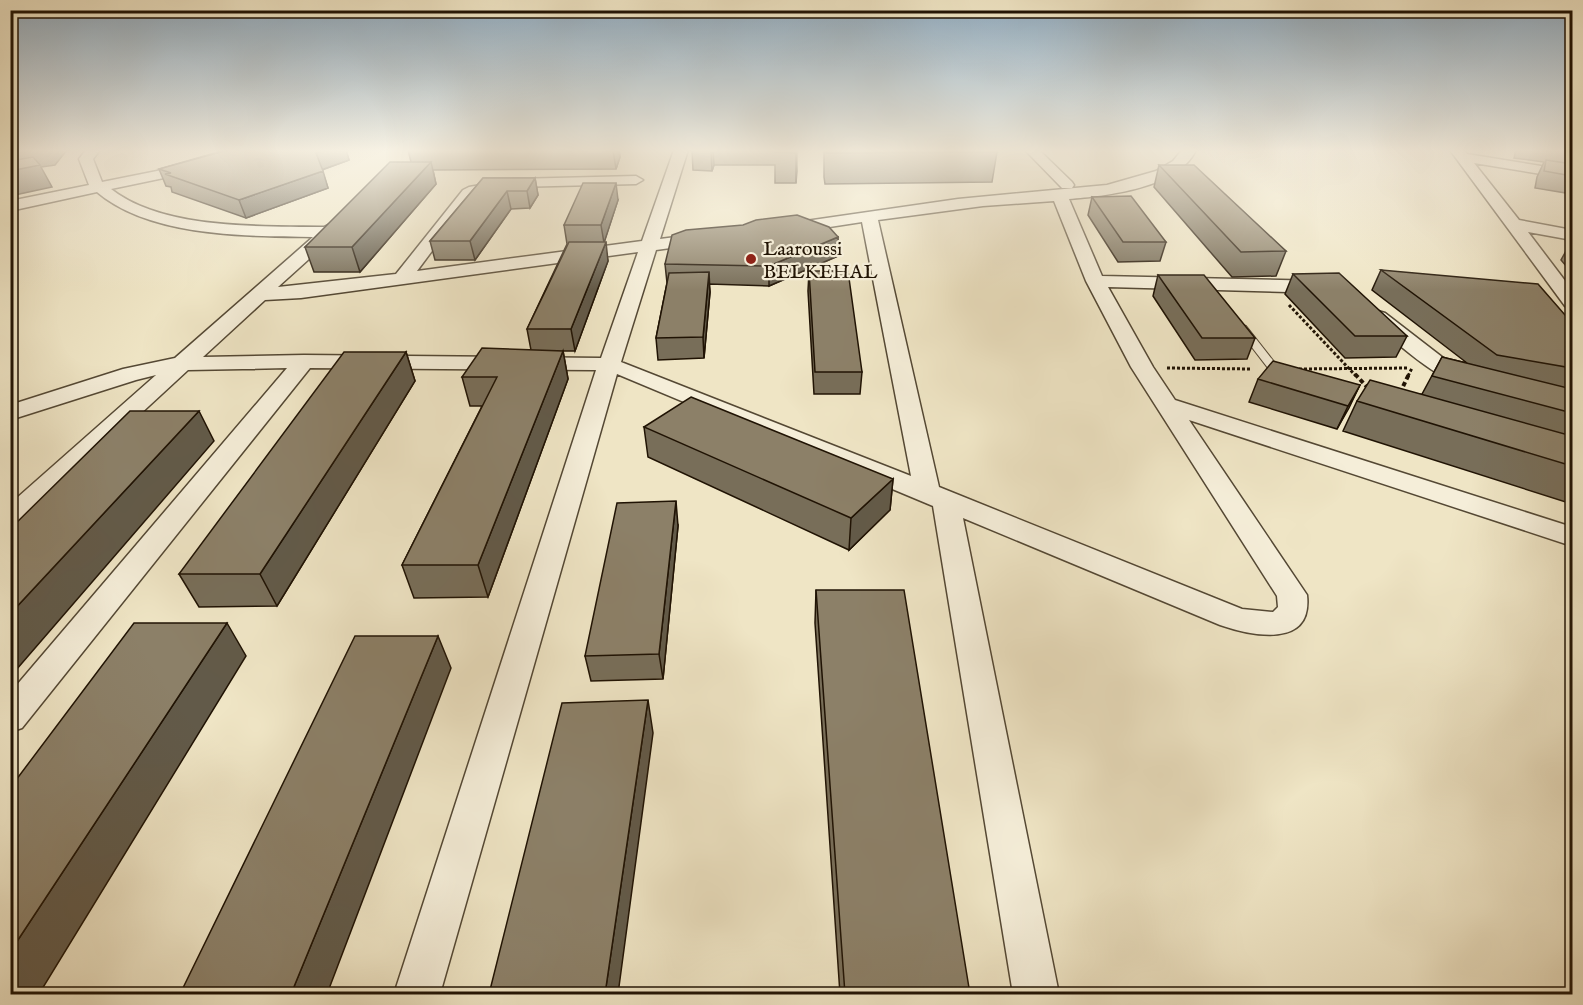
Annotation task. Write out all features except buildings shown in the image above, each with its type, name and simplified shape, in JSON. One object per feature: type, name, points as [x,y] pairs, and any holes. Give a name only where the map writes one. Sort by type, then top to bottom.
[{"type":"street","points":[[10,206],[54,197]]},
{"type":"street","points":[[111,197],[124,205],[195,225],[244,230],[328,232]]},
{"type":"street","points":[[402,278],[465,197]]},
{"type":"street","points":[[417,994],[609,365],[666,197]]},
{"type":"street","points":[[765,231],[1011,197]]},
{"type":"street","points":[[10,412],[131,375],[179,364],[304,361],[609,365],[630,371],[1238,620],[1257,624],[1280,622],[1293,611],[1292,595],[1142,368],[1095,281],[1065,197]]},
{"type":"street","points":[[1491,197],[1572,302]]},
{"type":"street","points":[[10,519],[179,364],[262,294],[352,210]]},
{"type":"street","points":[[869,218],[937,496],[1036,994]]},
{"type":"street","points":[[1511,224],[1572,235]]},
{"type":"street","points":[[262,294],[720,237]]},
{"type":"street","points":[[1095,281],[1211,289],[1271,286],[1340,287]]},
{"type":"street","points":[[1366,307],[1443,368],[1466,380],[1489,386]]},
{"type":"street","points":[[10,718],[304,361]]},
{"type":"street","points":[[1167,405],[1572,537]]},
{"type":"lane","points":[[1237,322],[1287,385]]},
{"type":"path","points":[[1271,286],[1372,392]]},
{"type":"path","points":[[1142,368],[1443,368]]},
{"type":"path","points":[[1397,399],[1412,368]]},
{"type":"place","name":"Laaroussi BELKEHAL","points":[[751,259]]}]
